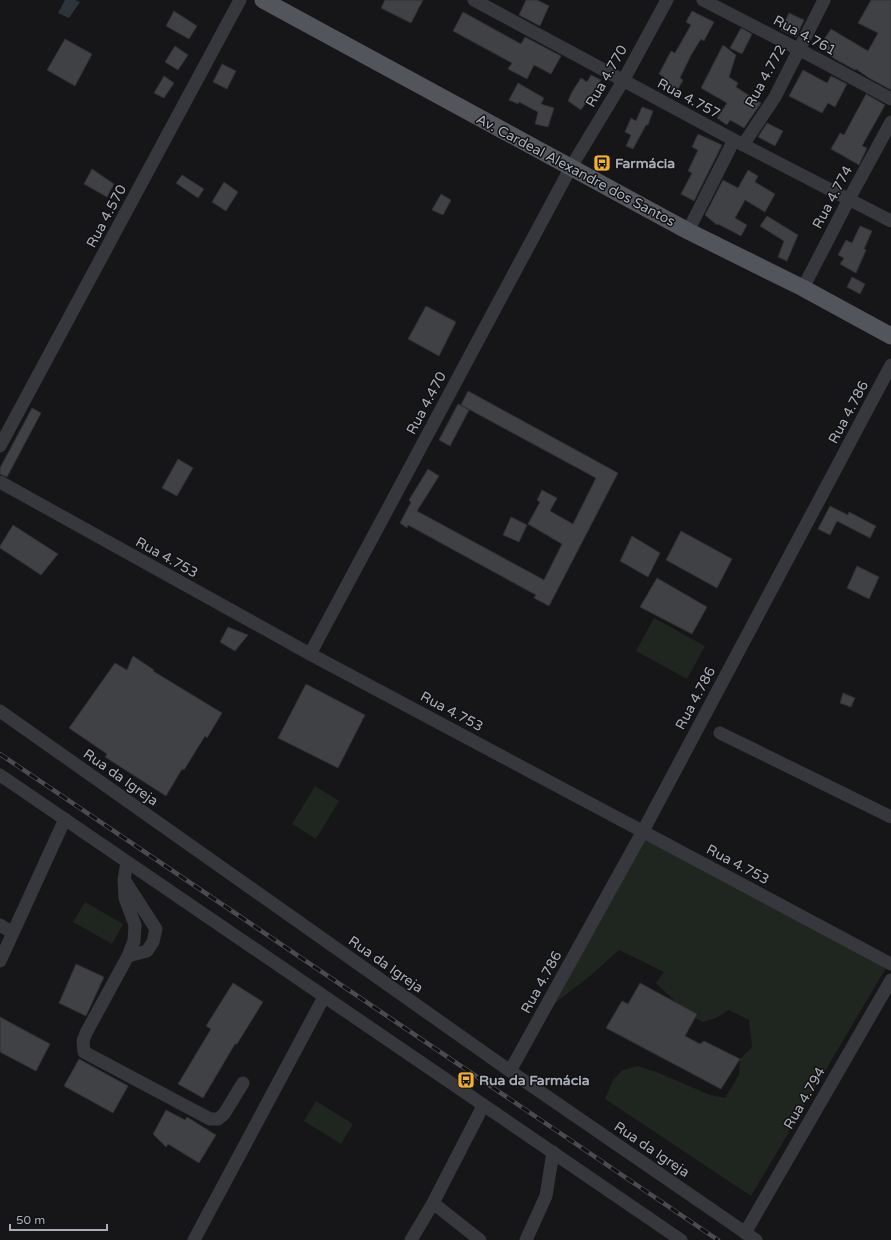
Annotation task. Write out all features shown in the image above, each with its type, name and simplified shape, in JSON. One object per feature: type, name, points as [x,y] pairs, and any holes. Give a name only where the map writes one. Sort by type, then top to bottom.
[{"type":"main road","name":"Av. Cardeal Alexandre dos Santos","points":[[263,0],[688,231],[803,288],[891,336]]},
{"type":"street","name":"Rua 4.570","points":[[0,446],[240,0]]},
{"type":"street","name":"Rua 4.757","points":[[474,0],[738,143],[891,221]]},
{"type":"street","name":"Rua 4.770","points":[[571,167],[623,81],[667,0]]},
{"type":"street","name":"Rua 4.761","points":[[703,0],[799,49],[891,99]]},
{"type":"street","name":"Rua 4.772","points":[[688,231],[738,143],[775,97],[824,0]]},
{"type":"street","name":"Rua 4.774","points":[[803,288],[891,122]]},
{"type":"street","name":"Rua 4.470","points":[[310,654],[571,167]]},
{"type":"street","name":"Rua 4.786","points":[[510,1071],[643,831],[891,365]]},
{"type":"street","name":"Rua 4.753","points":[[0,482],[310,654],[891,964]]},
{"type":"street","name":"Rua da Igreja","points":[[0,711],[510,1071],[756,1240]]},
{"type":"street","points":[[720,733],[891,817]]},
{"type":"street","points":[[0,776],[681,1240]]},
{"type":"street","points":[[0,961],[65,819]]},
{"type":"street","points":[[127,862],[124,880],[125,898],[135,925],[134,941],[128,956],[86,1033],[83,1041],[84,1052],[210,1119],[218,1119],[224,1114],[243,1083]]},
{"type":"street","points":[[124,880],[156,929],[153,942],[147,951],[128,956]]},
{"type":"street","points":[[0,925],[13,933]]},
{"type":"street","name":"Rua 4.794","points":[[745,1232],[891,980]]},
{"type":"street","points":[[194,1240],[324,997]]},
{"type":"street","points":[[411,1240],[433,1203],[484,1106]]},
{"type":"street","points":[[526,1240],[546,1196],[553,1152]]},
{"type":"street","points":[[433,1203],[480,1240]]},
{"type":"shaded area","points":[[65,0],[75,0],[80,2],[69,18],[58,13]]},
{"type":"shaded area","points":[[654,618],[705,646],[687,679],[636,651]]},
{"type":"shaded area","points":[[315,786],[339,801],[316,839],[292,824]]},
{"type":"shaded area","points":[[643,831],[886,968],[751,1196],[605,1099],[613,1080],[623,1070],[637,1066],[659,1073],[710,1095],[725,1098],[739,1075],[740,1059],[752,1047],[749,1020],[729,1010],[716,1018],[703,1022],[689,1015],[656,983],[664,972],[619,950],[590,976],[555,1003]]},
{"type":"shaded area","points":[[85,902],[123,924],[112,944],[73,922]]},
{"type":"shaded area","points":[[316,1101],[353,1124],[341,1144],[304,1121]]},
{"type":"building","points":[[385,0],[423,0],[411,23],[381,8]]},
{"type":"building","points":[[526,0],[537,0],[549,6],[540,26],[519,15]]},
{"type":"building","points":[[871,0],[891,0],[891,90],[856,69],[855,70],[835,59],[825,52],[827,48],[821,44],[831,29],[868,51],[878,33],[858,23]]},
{"type":"building","points":[[174,11],[197,26],[189,39],[166,26]]},
{"type":"building","points":[[692,11],[714,22],[704,41],[701,39],[691,55],[680,78],[683,80],[677,91],[661,82],[664,77],[659,74],[671,51],[675,53],[691,25],[686,22]]},
{"type":"building","points":[[463,12],[521,44],[525,37],[561,56],[551,74],[534,65],[527,79],[508,69],[512,63],[453,31]]},
{"type":"building","points":[[789,13],[804,20],[796,37],[781,30]]},
{"type":"building","points":[[741,28],[752,34],[742,54],[730,48]]},
{"type":"building","points":[[65,39],[92,54],[75,86],[47,70]]},
{"type":"building","points":[[723,45],[736,55],[729,77],[738,83],[736,87],[761,103],[744,128],[730,120],[727,125],[717,118],[727,103],[701,88]]},
{"type":"building","points":[[175,46],[188,55],[178,70],[165,62]]},
{"type":"building","points":[[222,64],[236,71],[227,89],[213,82]]},
{"type":"building","points":[[803,70],[827,83],[831,76],[847,84],[835,107],[828,103],[822,113],[789,96]]},
{"type":"building","points":[[591,75],[601,80],[581,110],[568,101],[581,78],[587,82]]},
{"type":"building","points":[[164,76],[174,83],[164,98],[154,93]]},
{"type":"building","points":[[518,83],[544,98],[541,104],[554,108],[548,127],[535,124],[538,112],[519,102],[518,104],[509,100]]},
{"type":"building","points":[[866,94],[885,105],[862,146],[867,148],[859,165],[831,149],[840,133],[844,135]]},
{"type":"building","points":[[642,107],[653,111],[648,125],[646,125],[633,149],[626,146],[631,135],[625,132],[631,118],[636,121]]},
{"type":"building","points":[[767,123],[783,131],[775,146],[758,137]]},
{"type":"building","points":[[698,134],[722,145],[694,201],[681,194],[692,173],[688,171],[698,150],[692,147]]},
{"type":"building","points":[[92,169],[114,184],[107,197],[84,184]]},
{"type":"building","points":[[748,170],[758,176],[755,182],[775,194],[765,212],[745,200],[735,218],[747,225],[741,236],[718,224],[717,225],[705,215],[723,180],[738,188]]},
{"type":"building","points":[[182,175],[204,189],[198,198],[176,183]]},
{"type":"building","points":[[224,182],[238,192],[226,211],[212,202]]},
{"type":"building","points":[[441,194],[451,200],[443,215],[432,210]]},
{"type":"building","points":[[767,216],[798,235],[787,261],[778,257],[784,241],[760,226]]},
{"type":"building","points":[[860,226],[872,231],[856,273],[840,264],[844,258],[838,255],[846,240],[852,243]]},
{"type":"building","points":[[852,277],[865,284],[860,294],[847,287]]},
{"type":"building","points":[[426,306],[456,322],[439,356],[408,339]]},
{"type":"building","points":[[468,391],[618,473],[549,606],[534,598],[536,595],[408,525],[407,528],[400,523],[411,502],[409,500],[428,469],[439,476],[417,511],[544,580],[562,544],[528,524],[540,502],[537,500],[542,490],[557,498],[550,511],[573,524],[596,478],[461,405]]},
{"type":"building","points":[[458,404],[469,410],[450,446],[439,440]]},
{"type":"building","points":[[32,408],[41,413],[7,477],[0,474],[0,468]]},
{"type":"building","points":[[178,459],[193,468],[177,496],[162,488]]},
{"type":"building","points":[[830,506],[848,515],[849,512],[876,526],[870,538],[837,521],[830,535],[818,529]]},
{"type":"building","points":[[511,517],[527,525],[519,542],[503,535]]},
{"type":"building","points":[[13,525],[58,554],[41,575],[0,548]]},
{"type":"building","points":[[681,531],[732,559],[717,588],[666,560]]},
{"type":"building","points":[[632,536],[660,553],[648,577],[620,561]]},
{"type":"building","points":[[857,566],[879,577],[869,599],[847,588]]},
{"type":"building","points":[[657,578],[707,607],[692,634],[640,607]]},
{"type":"building","points":[[228,627],[248,635],[235,651],[220,642]]},
{"type":"building","points":[[133,656],[154,670],[153,671],[222,713],[207,738],[205,736],[184,770],[182,769],[166,796],[105,757],[107,754],[69,728],[115,663],[127,670]]},
{"type":"building","points":[[306,684],[365,715],[338,768],[278,738]]},
{"type":"building","points":[[843,693],[855,698],[851,707],[840,703]]},
{"type":"building","points":[[76,964],[104,977],[86,1016],[59,1003]]},
{"type":"building","points":[[233,983],[263,1002],[237,1044],[235,1044],[203,1098],[178,1084],[211,1029],[206,1026]]},
{"type":"building","points":[[640,983],[697,1014],[685,1036],[700,1044],[704,1041],[740,1059],[721,1089],[606,1028],[622,1001],[628,1004]]},
{"type":"building","points":[[0,1017],[50,1044],[36,1071],[0,1052]]},
{"type":"building","points":[[79,1059],[128,1086],[113,1113],[64,1086]]},
{"type":"building","points":[[166,1110],[185,1120],[187,1117],[216,1135],[199,1163],[168,1144],[166,1147],[153,1134]]},
{"type":"railway","points":[[0,754],[718,1240]]},
{"type":"place","name":"Farmácia","points":[[602,163]]},
{"type":"place","name":"Rua da Farmácia","points":[[466,1080]]}]
